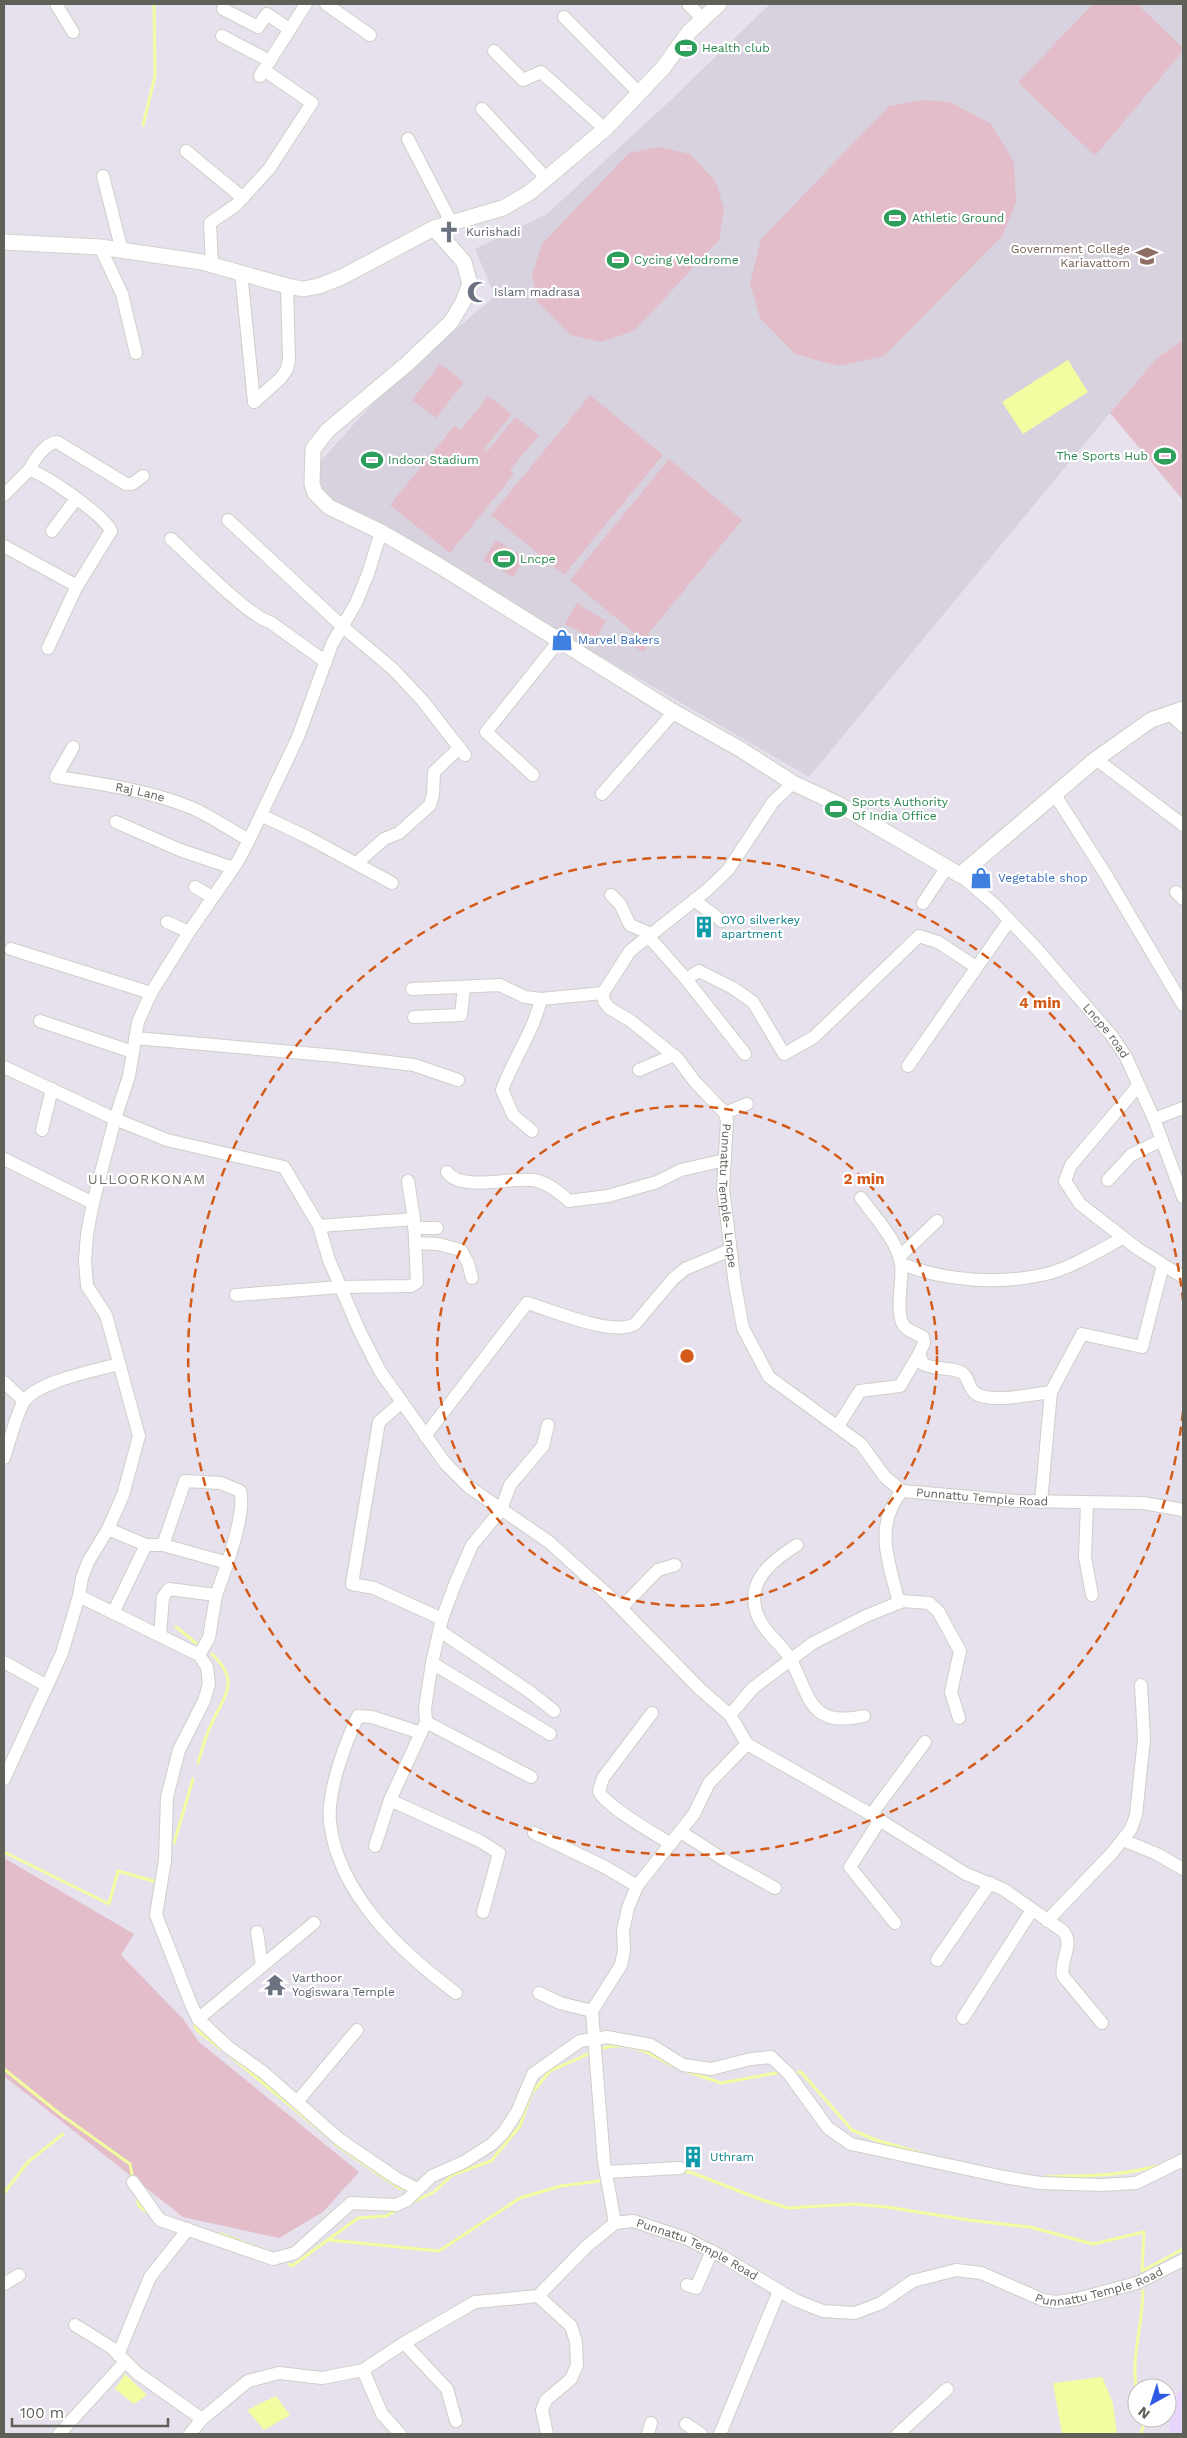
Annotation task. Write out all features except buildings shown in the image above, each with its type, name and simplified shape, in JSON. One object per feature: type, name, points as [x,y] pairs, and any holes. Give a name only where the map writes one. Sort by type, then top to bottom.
[{"type":"street","points":[[56,4],[73,32]]},
{"type":"street","points":[[264,69],[306,4]]},
{"type":"street","points":[[326,4],[370,35]]},
{"type":"street","points":[[688,4],[703,19]]},
{"type":"street","points":[[4,242],[100,247],[212,264],[286,286],[303,288],[320,286],[342,277],[434,228],[503,208],[529,193],[605,129],[640,94],[703,19],[719,4]]},
{"type":"street","points":[[223,9],[258,27],[267,14],[289,30]]},
{"type":"street","points":[[564,17],[640,94]]},
{"type":"street","points":[[212,264],[210,223],[236,206],[269,169],[312,104],[222,36]]},
{"type":"street","points":[[494,52],[523,80],[541,72],[605,129]]},
{"type":"street","points":[[482,109],[547,179]]},
{"type":"street","points":[[408,139],[451,222]]},
{"type":"street","points":[[186,151],[243,198]]},
{"type":"street","points":[[103,176],[122,251]]},
{"type":"street","points":[[434,228],[464,262],[470,284],[463,302],[451,322],[408,363],[328,430],[313,449],[312,484],[315,493],[329,507],[381,532],[674,712],[740,748],[793,783],[838,804],[953,871]]},
{"type":"street","points":[[100,247],[122,294],[136,353]]},
{"type":"street","points":[[240,272],[254,402],[287,369],[290,359],[286,286]]},
{"type":"street","points":[[4,495],[29,470],[48,446],[57,442],[126,484],[132,484],[143,476]]},
{"type":"street","points":[[29,470],[40,473],[95,512],[108,525],[111,531],[77,586],[48,648]]},
{"type":"street","points":[[52,531],[76,499]]},
{"type":"street","points":[[228,520],[343,627],[393,669],[422,700],[462,751],[434,772],[433,796],[430,805],[399,833],[384,839],[357,863]]},
{"type":"street","points":[[4,1779],[62,1653],[79,1596],[82,1578],[88,1562],[108,1529],[123,1495],[139,1436],[106,1315],[87,1286],[85,1261],[87,1234],[93,1203],[115,1119],[129,1076],[138,1022],[152,994],[189,932],[233,868],[249,840],[298,737],[332,644],[343,627],[368,574],[381,532]]},
{"type":"street","points":[[171,540],[235,599],[263,621],[270,622],[326,662]]},
{"type":"street","points":[[4,546],[77,586]]},
{"type":"street","points":[[533,775],[486,732],[558,642]]},
{"type":"street","points":[[923,903],[953,871],[1055,795],[1096,759],[1151,720],[1176,711],[1183,726]]},
{"type":"street","points":[[602,794],[674,712]]},
{"type":"street","name":"Raj Lane","points":[[73,747],[56,777],[112,786],[167,799],[194,808],[249,840]]},
{"type":"street","points":[[1096,759],[1183,825]]},
{"type":"street","points":[[412,989],[500,986],[525,997],[541,999],[603,993],[630,951],[728,870],[773,802],[793,783]]},
{"type":"street","points":[[1055,795],[1106,875],[1183,1005]]},
{"type":"street","points":[[261,815],[357,863],[392,883]]},
{"type":"street","points":[[116,822],[180,850],[233,868]]},
{"type":"street","name":"Lncpe road","points":[[953,871],[994,904],[1091,1010],[1112,1036],[1126,1057],[1154,1119],[1183,1197]]},
{"type":"street","points":[[195,887],[212,898]]},
{"type":"street","points":[[611,895],[620,904],[630,925],[650,936],[745,1054]]},
{"type":"street","points":[[694,900],[722,921]]},
{"type":"street","points":[[167,922],[189,932]]},
{"type":"street","points":[[908,1066],[976,967],[1010,922]]},
{"type":"street","points":[[686,979],[699,971],[744,995],[753,1002],[784,1054],[814,1037],[919,936],[938,942],[976,967]]},
{"type":"street","points":[[12,949],[152,994]]},
{"type":"street","points":[[414,1017],[461,1015],[464,987]]},
{"type":"street","name":"Punnattu Temple- Lncpe","points":[[603,993],[604,1001],[609,1008],[631,1022],[674,1055],[725,1112],[727,1121],[723,1188],[730,1250],[743,1328],[769,1377],[789,1394]]},
{"type":"street","points":[[532,1131],[513,1115],[502,1090],[512,1064],[532,1030],[541,999]]},
{"type":"street","points":[[40,1021],[133,1052]]},
{"type":"street","points":[[135,1038],[337,1056],[414,1065],[458,1080]]},
{"type":"street","points":[[640,1070],[674,1055]]},
{"type":"street","points":[[4,1067],[115,1119],[167,1140],[284,1167],[319,1226],[341,1287],[380,1371],[445,1463],[469,1487],[501,1510],[525,1524],[548,1542],[621,1608],[701,1690],[730,1715],[747,1744],[876,1817],[966,1874],[1003,1889],[1068,1936],[1061,1969],[1063,1976],[1102,2022]]},
{"type":"street","points":[[1138,1086],[1070,1166],[1065,1180],[1080,1204],[1123,1238],[1183,1277]]},
{"type":"street","points":[[42,1130],[52,1089]]},
{"type":"street","points":[[725,1112],[748,1104]]},
{"type":"street","points":[[1154,1119],[1183,1108]]},
{"type":"street","points":[[1108,1180],[1131,1155],[1162,1140]]},
{"type":"street","points":[[4,1160],[93,1203]]},
{"type":"street","points":[[447,1172],[451,1177],[468,1182],[533,1180],[557,1191],[569,1201],[616,1193],[657,1182],[681,1170],[725,1160]]},
{"type":"street","points":[[236,1295],[341,1287],[411,1286],[417,1282],[414,1224],[408,1181]]},
{"type":"street","points":[[838,1426],[860,1391],[900,1386],[924,1343],[923,1337],[905,1328],[902,1322],[899,1292],[900,1261],[885,1231],[861,1198]]},
{"type":"street","points":[[900,1261],[936,1221]]},
{"type":"street","points":[[319,1226],[414,1224],[437,1228]]},
{"type":"street","points":[[900,1261],[922,1272],[1005,1279],[1047,1274],[1123,1238]]},
{"type":"street","points":[[415,1243],[438,1244],[461,1250],[468,1263],[472,1278]]},
{"type":"street","points":[[425,1436],[527,1302],[591,1323],[628,1328],[634,1324],[673,1279],[685,1269],[730,1250]]},
{"type":"street","points":[[1041,1502],[1051,1392],[1082,1334],[1142,1347],[1163,1265]]},
{"type":"street","points":[[919,1354],[923,1364],[931,1368],[960,1372],[965,1375],[970,1390],[979,1396],[992,1398],[1051,1392]]},
{"type":"street","points":[[4,1458],[24,1401],[49,1384],[119,1364]]},
{"type":"street","points":[[4,1382],[24,1401]]},
{"type":"street","name":"Punnattu Temple Road","points":[[789,1394],[838,1426],[861,1444],[875,1467],[902,1490],[1041,1502],[1143,1503],[1183,1510]]},
{"type":"street","points":[[402,1402],[379,1422],[352,1584],[374,1588],[441,1625],[554,1711]]},
{"type":"street","points":[[376,1846],[390,1800],[423,1728],[432,1662],[441,1625],[472,1545],[501,1510],[510,1485],[543,1446],[548,1425]]},
{"type":"street","points":[[163,1545],[185,1481],[221,1483],[240,1491],[241,1495],[228,1563],[216,1595],[209,1638],[199,1655]]},
{"type":"street","points":[[899,1603],[886,1552],[885,1535],[886,1520],[893,1502],[902,1490]]},
{"type":"street","points":[[1087,1503],[1085,1557],[1092,1595]]},
{"type":"street","points":[[108,1529],[146,1545],[163,1545],[228,1563]]},
{"type":"street","points":[[114,1613],[146,1545]]},
{"type":"street","points":[[797,1545],[774,1560],[763,1571],[756,1585],[755,1602],[762,1624],[790,1659],[806,1697],[820,1713],[844,1721],[864,1716]]},
{"type":"street","points":[[621,1608],[658,1570],[676,1565]]},
{"type":"street","points":[[160,1635],[163,1596],[169,1589],[216,1595]]},
{"type":"street","points":[[79,1596],[199,1655],[207,1667],[209,1684],[204,1701],[179,1750],[167,1797],[165,1860],[156,1915],[198,2019],[228,2047],[263,2072],[339,2139],[396,2178],[417,2189]]},
{"type":"street","points":[[730,1715],[753,1688],[813,1643],[899,1603],[918,1600],[929,1603],[938,1611],[957,1644],[959,1658],[951,1692],[959,1718]]},
{"type":"street","points":[[4,1662],[47,1686]]},
{"type":"street","points":[[432,1662],[550,1734]]},
{"type":"street","points":[[1047,1921],[1132,1829],[1136,1815],[1144,1739],[1141,1685]]},
{"type":"street","points":[[652,1713],[603,1778],[599,1791],[602,1798],[671,1844]]},
{"type":"street","points":[[456,1993],[413,1958],[381,1926],[354,1892],[334,1843],[330,1821],[331,1802],[343,1748],[358,1716],[372,1717],[423,1728],[531,1777]]},
{"type":"street","points":[[895,1923],[850,1867],[876,1817],[925,1742]]},
{"type":"street","points":[[190,2434],[202,2418],[248,2381],[279,2373],[322,2378],[363,2370],[404,2343],[475,2302],[538,2296],[587,2246],[615,2223],[606,2172],[592,2011],[621,1964],[624,1950],[625,1923],[637,1886],[694,1814],[709,1783],[747,1744]]},
{"type":"street","points":[[390,1800],[480,1841],[499,1853],[483,1912]]},
{"type":"street","points":[[681,1832],[726,1861],[775,1888]]},
{"type":"street","points":[[534,1833],[605,1867],[637,1886]]},
{"type":"street","points":[[1123,1840],[1157,1854],[1183,1869]]},
{"type":"street","points":[[937,1960],[990,1883]]},
{"type":"street","points":[[963,2018],[1032,1910]]},
{"type":"street","points":[[198,2019],[314,1923]]},
{"type":"street","points":[[256,1932],[262,1966]]},
{"type":"street","points":[[539,1993],[560,2003],[592,2011]]},
{"type":"street","points":[[297,2102],[357,2030]]},
{"type":"street","points":[[133,2182],[160,2220],[273,2258],[283,2257],[295,2253],[351,2203],[396,2205],[407,2200],[432,2176],[464,2162],[492,2144],[504,2132],[518,2112],[533,2074],[580,2041],[607,2037],[651,2045],[683,2065],[711,2068],[751,2059],[771,2057],[789,2074],[828,2128],[851,2144],[1004,2177],[1040,2183],[1102,2185],[1136,2182],[1183,2160]]},
{"type":"street","points":[[606,2172],[680,2168]]},
{"type":"street","name":"Punnattu Temple Road","points":[[615,2223],[633,2221],[685,2238],[712,2251],[778,2291],[823,2310],[856,2313],[881,2303],[913,2281],[956,2270],[981,2273],[1043,2300],[1056,2302],[1077,2299],[1137,2283],[1183,2260]]},
{"type":"street","points":[[59,2434],[122,2358],[150,2277],[188,2229]]},
{"type":"street","points":[[687,2285],[696,2288],[712,2251]]},
{"type":"street","points":[[4,2284],[19,2275]]},
{"type":"street","points":[[720,2434],[778,2291]]},
{"type":"street","points":[[538,2296],[571,2326],[576,2342],[577,2365],[571,2379],[546,2400],[542,2410],[547,2434]]},
{"type":"street","points":[[74,2325],[112,2348],[137,2374],[202,2418]]},
{"type":"street","points":[[404,2343],[447,2389],[456,2421]]},
{"type":"street","points":[[363,2370],[382,2414],[400,2434]]},
{"type":"street","points":[[898,2434],[947,2389]]},
{"type":"street","points":[[686,2424],[702,2434]]},
{"type":"shaded area","points":[[770,4],[1183,4],[1183,340],[1156,359],[809,777],[324,496],[317,465],[384,391],[495,296],[475,249],[547,214],[673,98]]},
{"type":"shaded area","points":[[1093,4],[1137,4],[1183,48],[1183,51],[1095,156],[1018,82]]},
{"type":"shaded area","name":"Athletic Ground","points":[[923,100],[950,102],[990,123],[1014,162],[1016,202],[1003,235],[884,356],[839,366],[795,354],[760,318],[750,283],[761,239],[889,106]]},
{"type":"shaded area","name":"Cycing Velodrome","points":[[659,147],[690,154],[716,182],[724,209],[719,240],[634,331],[601,342],[570,335],[538,302],[532,276],[542,244],[629,153]]},
{"type":"shaded area","name":"The Sports Hub","points":[[1183,340],[1183,500],[1110,413],[1156,359]]},
{"type":"shaded area","points":[[1068,360],[1088,392],[1023,434],[1002,402]]},
{"type":"shaded area","points":[[440,364],[464,382],[436,418],[412,400]]},
{"type":"shaded area","points":[[590,395],[663,455],[564,575],[491,515]]},
{"type":"shaded area","points":[[488,396],[512,414],[484,449],[487,452],[515,417],[539,435],[510,470],[514,474],[450,553],[390,505],[454,426],[461,430]]},
{"type":"shaded area","points":[[669,459],[742,520],[648,634],[653,638],[643,652],[632,645],[638,636],[570,580]]},
{"type":"shaded area","name":"Lncpe","points":[[496,540],[525,558],[513,577],[483,560]]},
{"type":"shaded area","points":[[577,603],[606,621],[595,640],[565,624]]},
{"type":"shaded area","points":[[4,1858],[134,1934],[121,1955],[183,2019],[199,2042],[359,2172],[323,2212],[279,2238],[183,2217],[4,2076]]},
{"type":"shaded area","points":[[125,2374],[147,2395],[134,2404],[115,2389]]},
{"type":"shaded area","points":[[1102,2377],[1113,2403],[1117,2434],[1062,2434],[1053,2383]]},
{"type":"shaded area","points":[[1183,2388],[1183,2434],[1169,2434],[1169,2428],[1177,2428],[1177,2394]]},
{"type":"shaded area","points":[[276,2396],[290,2415],[264,2430],[247,2410]]},
{"type":"waterway","points":[[143,125],[155,76],[154,4]]},
{"type":"waterway","points":[[176,1627],[196,1643]]},
{"type":"waterway","points":[[198,1763],[207,1734],[227,1690],[226,1673],[212,1654]]},
{"type":"waterway","points":[[174,1843],[193,1779]]},
{"type":"waterway","points":[[4,1852],[109,1904],[118,1871],[157,1882]]},
{"type":"waterway","points":[[194,2022],[196,2029],[221,2049]]},
{"type":"waterway","points":[[604,2048],[613,2046],[632,2047],[649,2053],[673,2066]]},
{"type":"waterway","points":[[228,2054],[327,2136]]},
{"type":"waterway","points":[[413,2202],[434,2192],[452,2175],[491,2161],[520,2126],[531,2094],[550,2071],[588,2054]]},
{"type":"waterway","points":[[4,2069],[60,2114],[130,2164],[133,2180]]},
{"type":"waterway","points":[[686,2071],[721,2083],[776,2073]]},
{"type":"waterway","points":[[798,2072],[801,2072],[852,2130],[876,2140],[924,2154]]},
{"type":"waterway","points":[[4,2193],[28,2162],[63,2134]]},
{"type":"waterway","points":[[335,2144],[399,2188],[405,2189]]},
{"type":"waterway","points":[[1045,2177],[1114,2174],[1157,2166]]},
{"type":"waterway","points":[[680,2172],[690,2172],[788,2208],[854,2204],[887,2207],[968,2220],[1030,2227],[1093,2244],[1144,2232],[1142,2271],[1183,2249]]},
{"type":"waterway","points":[[329,2240],[439,2251],[520,2198],[561,2186],[599,2181]]},
{"type":"waterway","points":[[137,2196],[139,2206],[148,2213]]},
{"type":"waterway","points":[[289,2264],[292,2266],[358,2218],[386,2216],[399,2209]]},
{"type":"waterway","points":[[221,2234],[269,2252]]},
{"type":"waterway","points":[[1135,2378],[1143,2291]]},
{"type":"waterway","points":[[1141,2434],[1142,2428]]},
{"type":"place","name":"Health club","points":[[686,48]]},
{"type":"place","name":"Athletic Ground","points":[[895,218]]},
{"type":"place","name":"Kurishadi","points":[[449,232]]},
{"type":"place","name":"Government College Kariavattom","points":[[1147,256]]},
{"type":"place","name":"Cycing Velodrome","points":[[618,260]]},
{"type":"place","name":"Islam madrasa","points":[[478,292]]},
{"type":"place","name":"The Sports Hub","points":[[1165,456]]},
{"type":"place","name":"Indoor Stadium","points":[[372,460]]},
{"type":"place","name":"Lncpe","points":[[504,559]]},
{"type":"place","name":"Marvel Bakers","points":[[562,640]]},
{"type":"place","name":"Sports Authority Of India Office","points":[[836,809]]},
{"type":"place","name":"Vegetable shop","points":[[981,878]]},
{"type":"place","name":"OYO silverkey apartment","points":[[704,927]]},
{"type":"place","name":"Varthoor Yogiswara Temple","points":[[275,1985]]},
{"type":"place","name":"Uthram","points":[[693,2157]]},
{"type":"district","name":"ULLOORKONAM","points":[[147,1179]]}]
